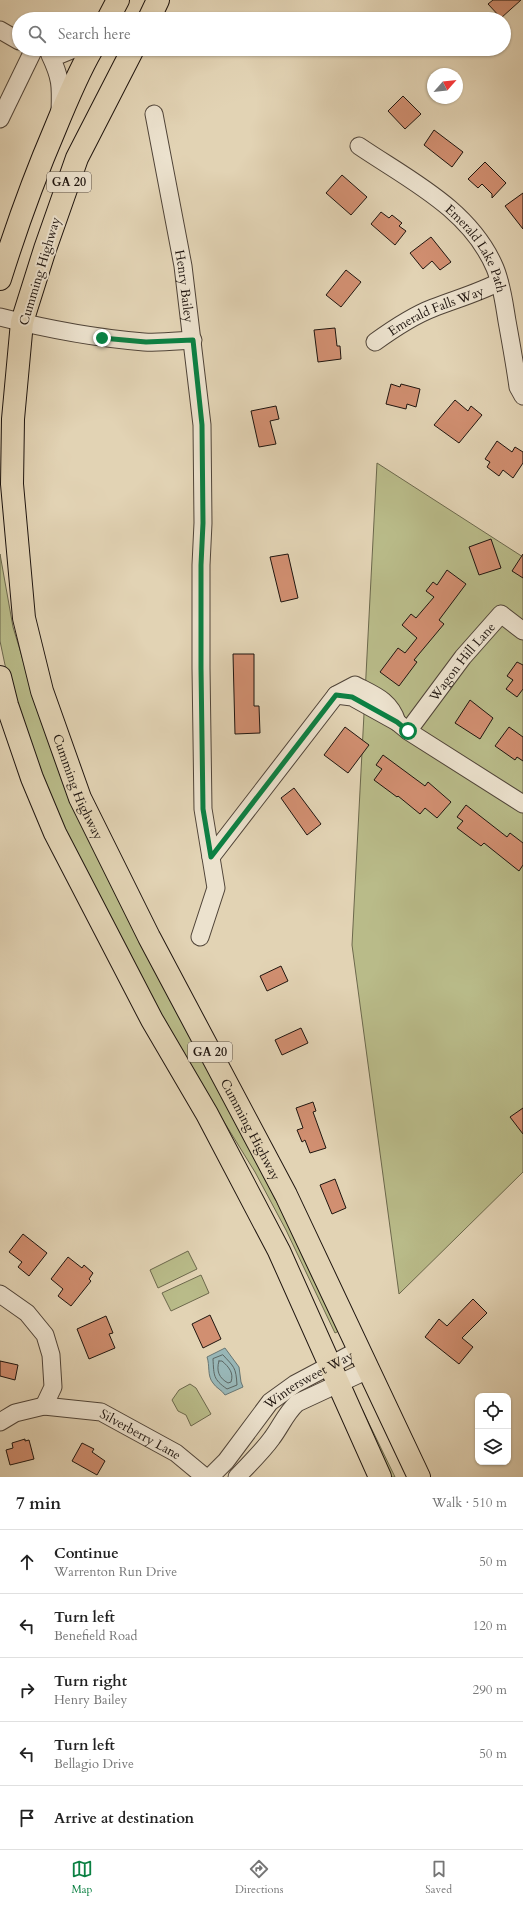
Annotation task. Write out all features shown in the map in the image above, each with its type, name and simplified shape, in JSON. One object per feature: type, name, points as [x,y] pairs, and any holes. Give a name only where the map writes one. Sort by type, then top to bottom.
[{"type":"highway","points":[[112,12],[118,0]]},
{"type":"highway","points":[[152,12],[158,0]]},
{"type":"highway","name":"GA 20","points":[[0,279],[6,248],[79,72],[88,56]]},
{"type":"highway","name":"Cumming Highway","points":[[129,56],[77,158],[45,249],[22,322],[13,419],[12,484],[24,618],[42,691],[80,798],[149,937],[279,1182],[419,1477]]},
{"type":"highway","name":"GA 20","points":[[0,677],[4,704],[32,778],[56,833],[152,1020],[207,1114],[279,1251],[380,1477]]},
{"type":"street","points":[[1,33],[12,38]]},
{"type":"street","points":[[0,119],[36,56]]},
{"type":"street","points":[[43,56],[59,74],[61,87],[59,119]]},
{"type":"street","name":"Henry Bailey","points":[[154,114],[183,266],[202,425],[203,523],[201,565],[201,668],[203,809],[216,888],[200,937]]},
{"type":"street","name":"Emerald Lake Path","points":[[359,146],[445,203],[471,228],[484,246],[495,268],[499,282],[518,387],[523,396]]},
{"type":"street","name":"Emerald Falls Way","points":[[374,342],[401,323],[433,308],[481,291],[499,282]]},
{"type":"street","points":[[0,316],[42,328],[124,340],[146,342],[193,340]]},
{"type":"street","name":"Wagon Hill Lane","points":[[402,727],[501,614],[523,632]]},
{"type":"street","points":[[211,857],[336,695],[352,697],[379,705],[402,727],[523,804]]},
{"type":"street","points":[[0,1294],[28,1313],[45,1335],[51,1355],[53,1387],[44,1406]]},
{"type":"street","name":"Wintersweet Way","points":[[237,1477],[258,1455],[279,1427],[289,1410],[335,1374],[363,1360]]},
{"type":"street","name":"Wintersweet Way","points":[[210,1477],[226,1462],[270,1402],[295,1384],[335,1374]]},
{"type":"street","name":"Silverberry Lane","points":[[0,1422],[15,1413],[44,1406],[101,1412],[176,1453],[205,1477]]},
{"type":"street","name":"Wintersweet Way","points":[[262,1413],[279,1427]]},
{"type":"green space","points":[[377,463],[523,557],[523,1172],[399,1294],[352,945]]},
{"type":"green space","points":[[0,554],[13,627],[39,713],[149,947],[341,1330],[335,1333],[286,1230],[255,1172],[161,1020],[59,822],[9,684],[0,641]]},
{"type":"green space","points":[[188,1251],[197,1269],[158,1288],[150,1270]]},
{"type":"green space","points":[[201,1275],[209,1293],[171,1311],[162,1293]]},
{"type":"green space","points":[[190,1384],[196,1388],[211,1414],[191,1426],[186,1415],[178,1411],[172,1400],[179,1390]]},
{"type":"green space","points":[[362,1409],[395,1477],[386,1477],[356,1411]]},
{"type":"water","points":[[225,1348],[239,1367],[243,1387],[225,1395],[214,1385],[211,1380],[207,1357]]},
{"type":"building","points":[[493,0],[521,0],[508,12],[495,12],[488,4]]},
{"type":"building","points":[[403,96],[421,114],[405,129],[388,111]]},
{"type":"building","points":[[434,130],[463,152],[452,167],[424,145]]},
{"type":"building","points":[[485,162],[506,183],[492,198],[492,194],[482,184],[478,188],[468,179]]},
{"type":"building","points":[[342,175],[367,197],[351,215],[326,193]]},
{"type":"building","points":[[523,193],[523,229],[505,206]]},
{"type":"building","points":[[381,212],[389,218],[392,215],[402,223],[399,226],[406,231],[395,245],[371,224]]},
{"type":"building","points":[[431,237],[451,262],[440,270],[432,261],[423,269],[410,253]]},
{"type":"building","points":[[346,270],[361,282],[341,307],[326,295]]},
{"type":"building","points":[[335,328],[337,346],[340,346],[341,359],[318,362],[314,330]]},
{"type":"building","points":[[391,384],[400,387],[401,384],[420,389],[416,407],[407,404],[406,409],[386,404]]},
{"type":"building","points":[[455,400],[468,411],[471,406],[482,415],[459,443],[434,425]]},
{"type":"building","points":[[276,406],[279,419],[270,421],[276,444],[259,447],[251,411]]},
{"type":"building","points":[[497,441],[512,452],[515,447],[523,452],[523,463],[513,478],[503,470],[499,476],[487,467],[490,462],[485,459]]},
{"type":"building","points":[[491,539],[501,568],[479,575],[469,547]]},
{"type":"building","points":[[288,554],[298,598],[281,602],[270,557]]},
{"type":"building","points":[[523,554],[523,578],[512,571]]},
{"type":"building","points":[[447,570],[466,584],[439,620],[444,624],[414,660],[417,662],[399,686],[380,672],[398,648],[405,653],[417,638],[402,625],[411,614],[416,618],[434,597],[426,591],[433,582],[437,585]]},
{"type":"building","points":[[233,654],[254,654],[254,706],[259,706],[260,733],[235,734]]},
{"type":"building","points":[[517,662],[523,665],[523,689],[517,697],[506,689],[513,680],[507,676]]},
{"type":"building","points":[[470,700],[493,718],[480,739],[455,723]]},
{"type":"building","points":[[345,727],[369,745],[348,773],[324,755]]},
{"type":"building","points":[[509,727],[523,737],[523,761],[517,757],[515,760],[495,746]]},
{"type":"building","points":[[383,755],[425,786],[428,782],[451,802],[437,818],[425,808],[420,814],[398,796],[397,797],[374,780],[382,769],[376,765]]},
{"type":"building","points":[[294,788],[321,824],[307,835],[281,798]]},
{"type":"building","points":[[466,805],[507,837],[510,833],[523,843],[523,865],[519,871],[484,843],[481,846],[457,828],[463,821],[457,817]]},
{"type":"building","points":[[281,966],[288,981],[267,991],[260,976]]},
{"type":"building","points":[[301,1028],[308,1043],[282,1055],[275,1040]]},
{"type":"building","points":[[313,1102],[316,1111],[313,1112],[326,1148],[310,1153],[305,1140],[302,1142],[297,1130],[303,1128],[296,1108]]},
{"type":"building","points":[[523,1108],[523,1134],[510,1117]]},
{"type":"building","points":[[335,1179],[346,1208],[332,1214],[320,1185]]},
{"type":"building","points":[[23,1234],[47,1253],[29,1276],[18,1267],[22,1262],[9,1252]]},
{"type":"building","points":[[68,1257],[82,1268],[84,1265],[93,1273],[89,1279],[91,1281],[71,1306],[58,1296],[63,1289],[51,1279]]},
{"type":"building","points":[[473,1299],[487,1313],[462,1338],[473,1347],[459,1364],[425,1337],[439,1319],[447,1326]]},
{"type":"building","points":[[210,1315],[221,1339],[203,1348],[192,1324]]},
{"type":"building","points":[[106,1316],[113,1333],[109,1334],[115,1348],[89,1359],[77,1329]]},
{"type":"building","points":[[0,1361],[18,1365],[15,1380],[0,1376]]},
{"type":"building","points":[[25,1439],[25,1441],[29,1440],[34,1459],[10,1465],[6,1450],[13,1448],[12,1443]]},
{"type":"building","points":[[82,1443],[94,1449],[92,1452],[105,1461],[97,1475],[72,1461]]},
{"type":"route","points":[[102,338],[146,342],[193,340],[202,425],[203,523],[201,565],[201,668],[203,809],[211,857],[336,695],[352,697],[397,722],[408,731]]}]
